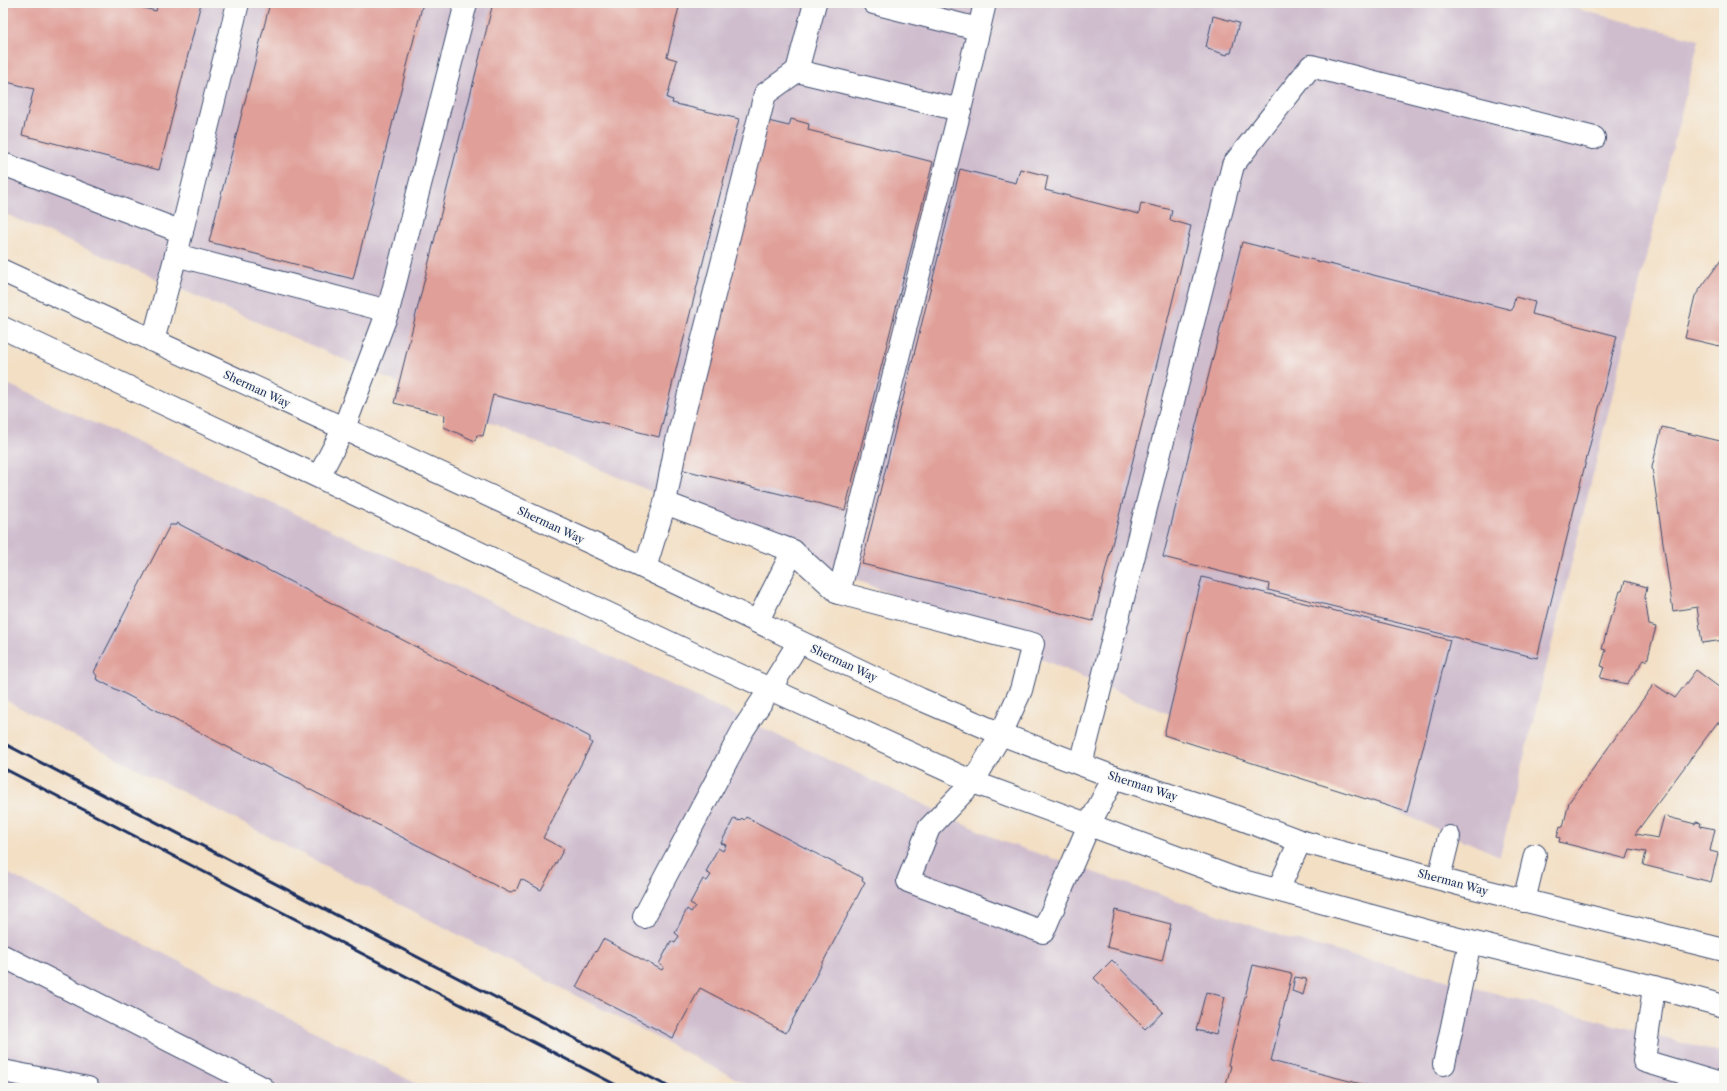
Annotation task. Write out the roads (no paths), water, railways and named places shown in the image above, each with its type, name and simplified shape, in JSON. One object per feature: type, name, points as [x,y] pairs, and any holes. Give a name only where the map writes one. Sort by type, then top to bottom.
[{"type":"main road","points":[[153,341],[182,232],[238,3]]},
{"type":"main road","points":[[319,476],[344,428],[388,311],[466,3]]},
{"type":"main road","points":[[645,568],[665,503],[676,445],[765,94],[797,71],[815,3]]},
{"type":"main road","points":[[874,3],[978,29]]},
{"type":"main road","points":[[839,593],[960,110],[985,3]]},
{"type":"main road","points":[[1081,764],[1233,164],[1311,66],[1594,138]]},
{"type":"main road","points":[[797,71],[960,110]]},
{"type":"main road","points":[[3,164],[182,232]]},
{"type":"main road","points":[[176,255],[388,311]]},
{"type":"main road","name":"Sherman Way","points":[[3,271],[645,568],[920,699],[1001,734],[1114,777],[1231,815],[1300,841],[1524,901],[1724,950]]},
{"type":"main road","points":[[3,328],[770,689],[973,782],[1236,878],[1470,942],[1654,987],[1724,1006]]},
{"type":"main road","points":[[665,503],[793,551],[839,593],[1033,644],[1021,690],[1001,734],[973,782],[929,828],[908,881],[1044,932],[1089,825],[1114,777]]},
{"type":"main road","points":[[757,622],[793,551]]},
{"type":"main road","points":[[644,917],[743,730],[799,642]]},
{"type":"main road","points":[[1439,878],[1449,837]]},
{"type":"main road","points":[[1278,890],[1300,841]]},
{"type":"main road","points":[[1524,901],[1535,855]]},
{"type":"main road","points":[[1444,1064],[1470,942]]},
{"type":"main road","points":[[3,956],[263,1088]]},
{"type":"main road","points":[[1654,987],[1644,1062],[1724,1085]]},
{"type":"main road","points":[[3,1071],[88,1088]]},
{"type":"railway","points":[[3,743],[671,1088]]},
{"type":"railway","points":[[3,768],[622,1088]]}]
